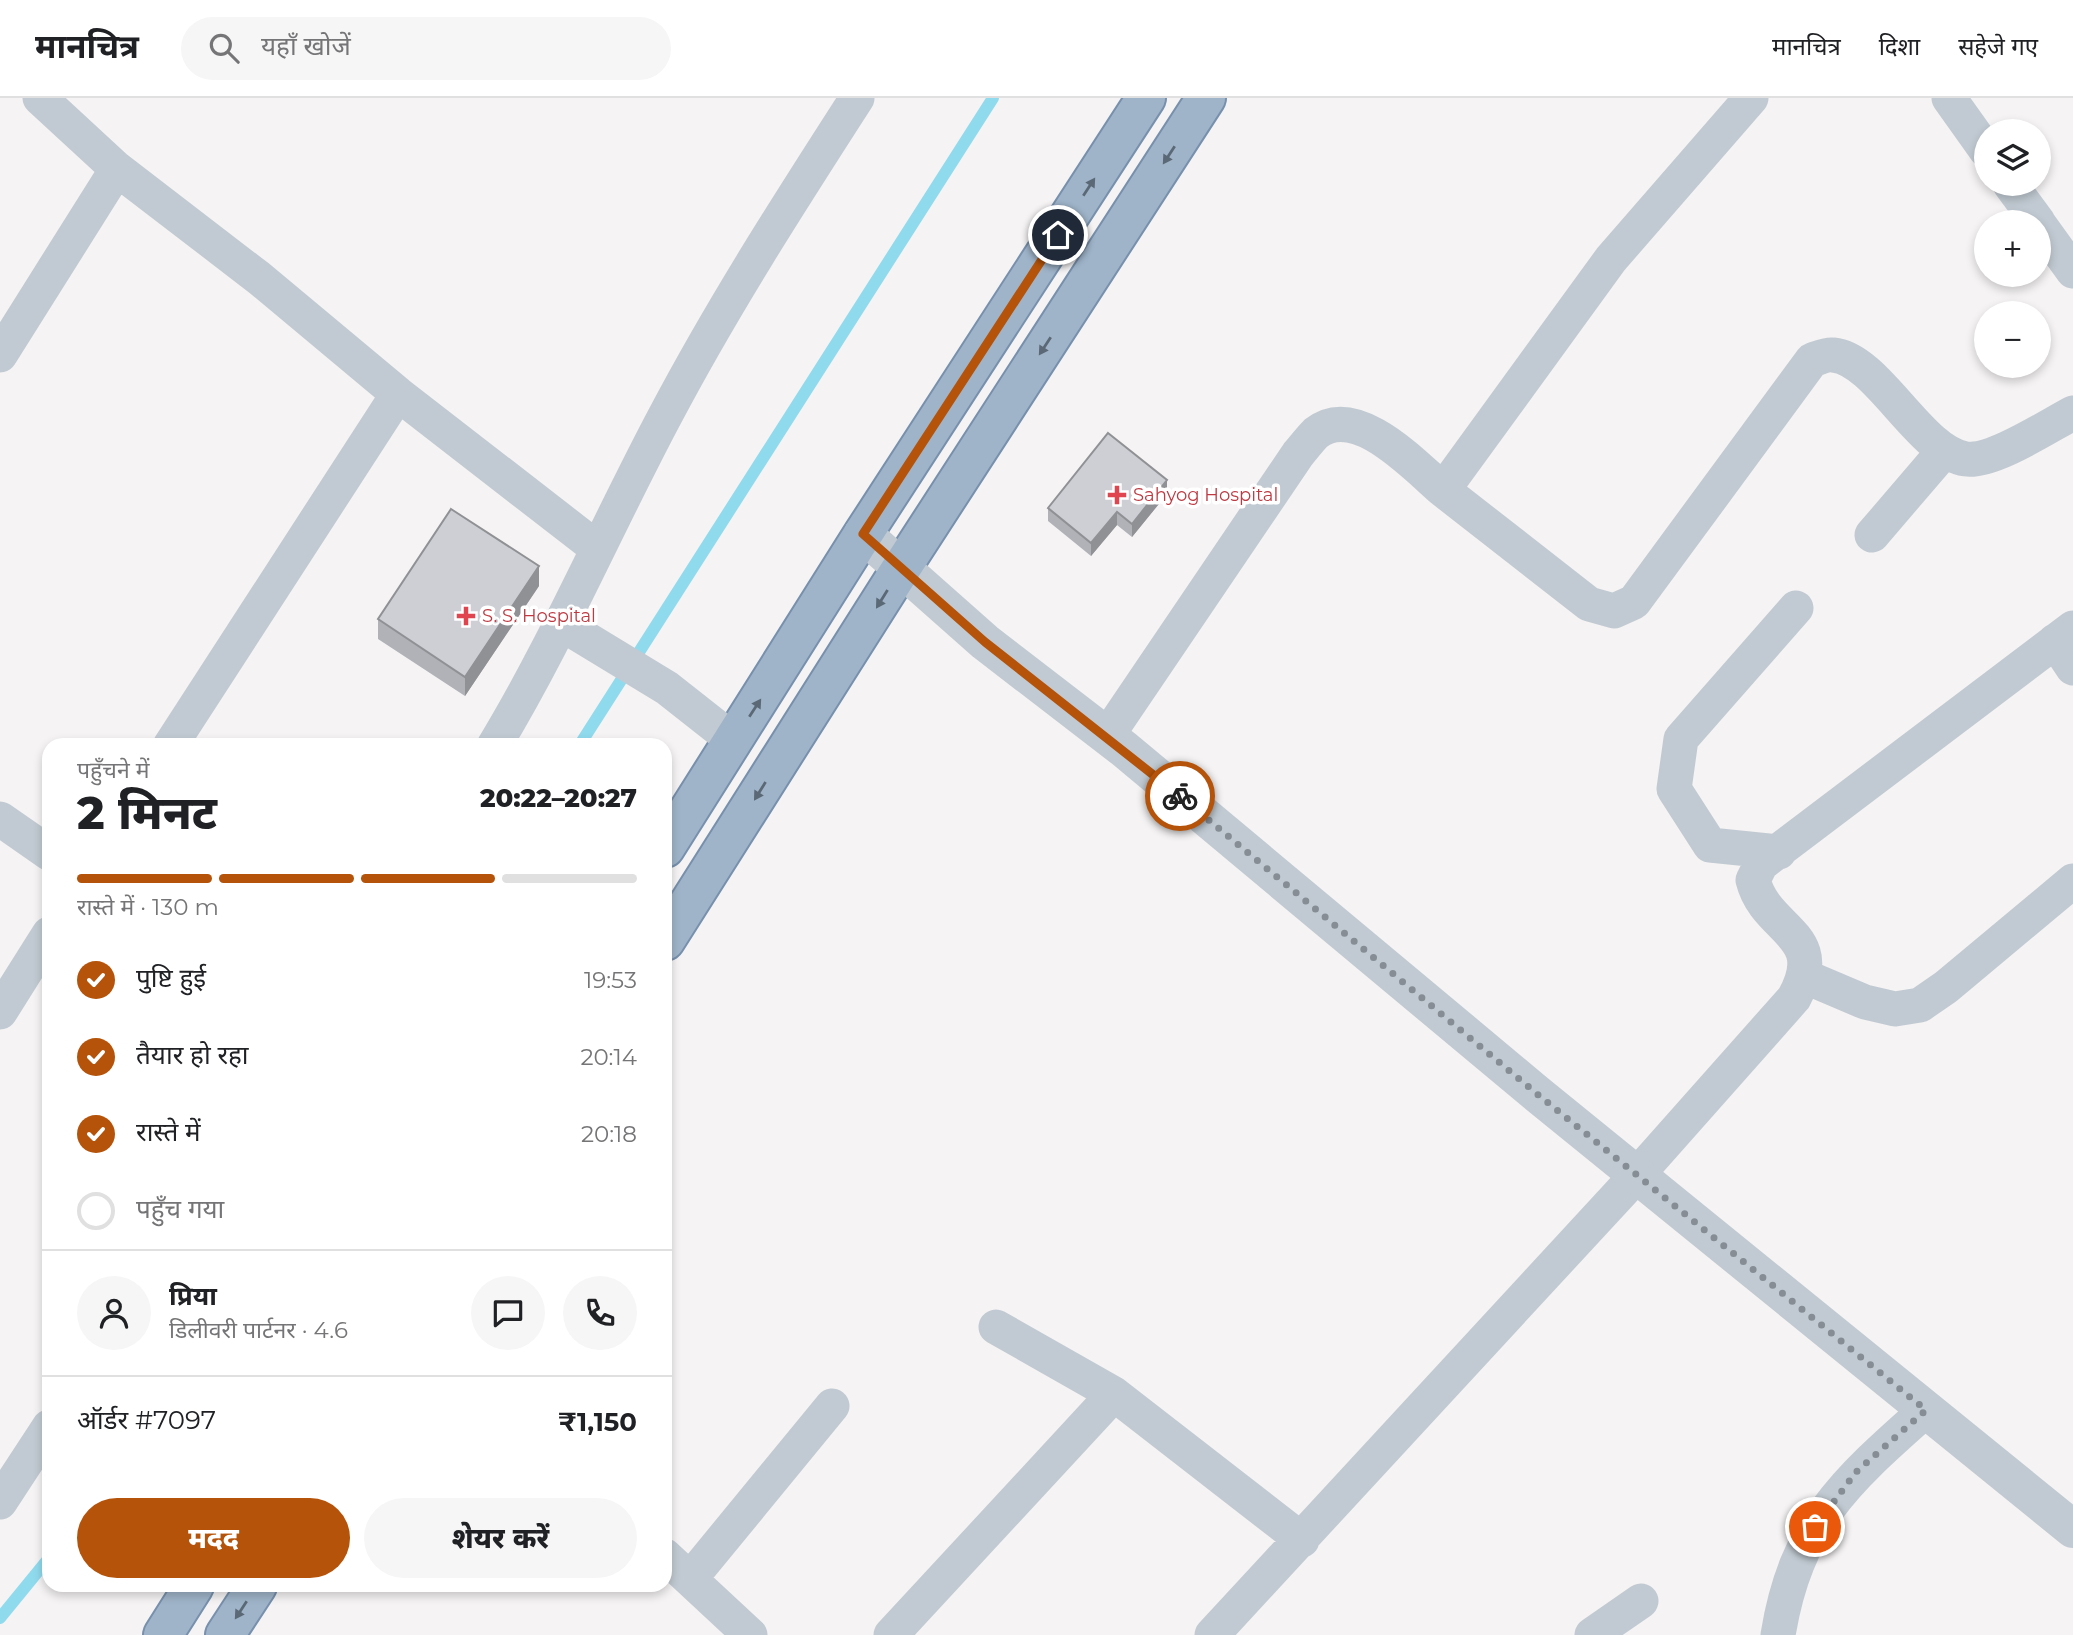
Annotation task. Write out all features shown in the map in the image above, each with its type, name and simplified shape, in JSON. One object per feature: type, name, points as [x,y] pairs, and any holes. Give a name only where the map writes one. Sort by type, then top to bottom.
[{"type":"highway","points":[[672,837],[863,534],[1146,98]]},
{"type":"highway","points":[[672,931],[902,567],[1206,98]]},
{"type":"highway","points":[[163,1635],[190,1592]]},
{"type":"highway","points":[[225,1635],[253,1592]]},
{"type":"street","points":[[40,98],[117,169],[259,278],[398,394],[598,549]]},
{"type":"street","points":[[498,738],[664,417],[749,264],[857,98]]},
{"type":"street","points":[[1443,490],[1611,259],[1751,98]]},
{"type":"street","points":[[1949,98],[1974,133]]},
{"type":"street","points":[[0,355],[117,169]]},
{"type":"street","points":[[2051,241],[2073,271]]},
{"type":"street","points":[[1107,736],[1298,454],[1318,432],[1340,424],[1357,426],[1380,437],[1589,604],[1614,611],[1634,602],[1812,360],[1832,354],[1854,362],[1944,451],[1966,459],[1986,457],[2073,413]]},
{"type":"street","points":[[175,738],[398,394]]},
{"type":"street","points":[[1871,535],[1944,451]]},
{"type":"street","points":[[863,534],[985,642],[1107,736],[1637,1175],[1926,1410],[2068,1519]]},
{"type":"street","points":[[1779,852],[1710,845],[1674,789],[1681,739],[1796,608]]},
{"type":"street","points":[[560,623],[667,688],[733,740]]},
{"type":"street","points":[[1212,1635],[1637,1175],[1794,998],[1806,977],[1806,957],[1794,938],[1757,896],[1753,880],[1761,864],[2067,645]]},
{"type":"street","points":[[0,819],[42,848]]},
{"type":"street","points":[[1806,977],[1875,1005],[1895,1009],[1920,1005],[1947,987],[2073,881]]},
{"type":"street","points":[[0,1012],[42,945]]},
{"type":"street","points":[[996,1327],[1114,1394],[1302,1540]]},
{"type":"street","points":[[891,1635],[1114,1394]]},
{"type":"street","points":[[750,1635],[677,1567],[832,1406]]},
{"type":"street","points":[[1778,1635],[1785,1593],[1802,1547],[1827,1507],[1856,1472],[1926,1410]]},
{"type":"street","points":[[0,1502],[42,1438]]},
{"type":"street","points":[[1592,1635],[1641,1601]]},
{"type":"building","points":[[1108,433],[1167,480],[1132,524],[1117,512],[1091,543],[1048,508]]},
{"type":"building","points":[[451,509],[539,566],[465,677],[378,619]]},
{"type":"waterway","points":[[584,738],[993,98]]},
{"type":"waterway","points":[[0,1618],[42,1567]]},
{"type":"way so far","points":[[1180,796],[1536,1093],[1926,1410],[1856,1472],[1827,1507],[1815,1527]]},
{"type":"place","name":"Sahyog Hospital","points":[[1117,495]]},
{"type":"place","name":"S. S. Hospital","points":[[466,616]]},
{"type":"route","points":[[1058,235],[863,534],[985,642],[1124,749],[1180,796]]}]
